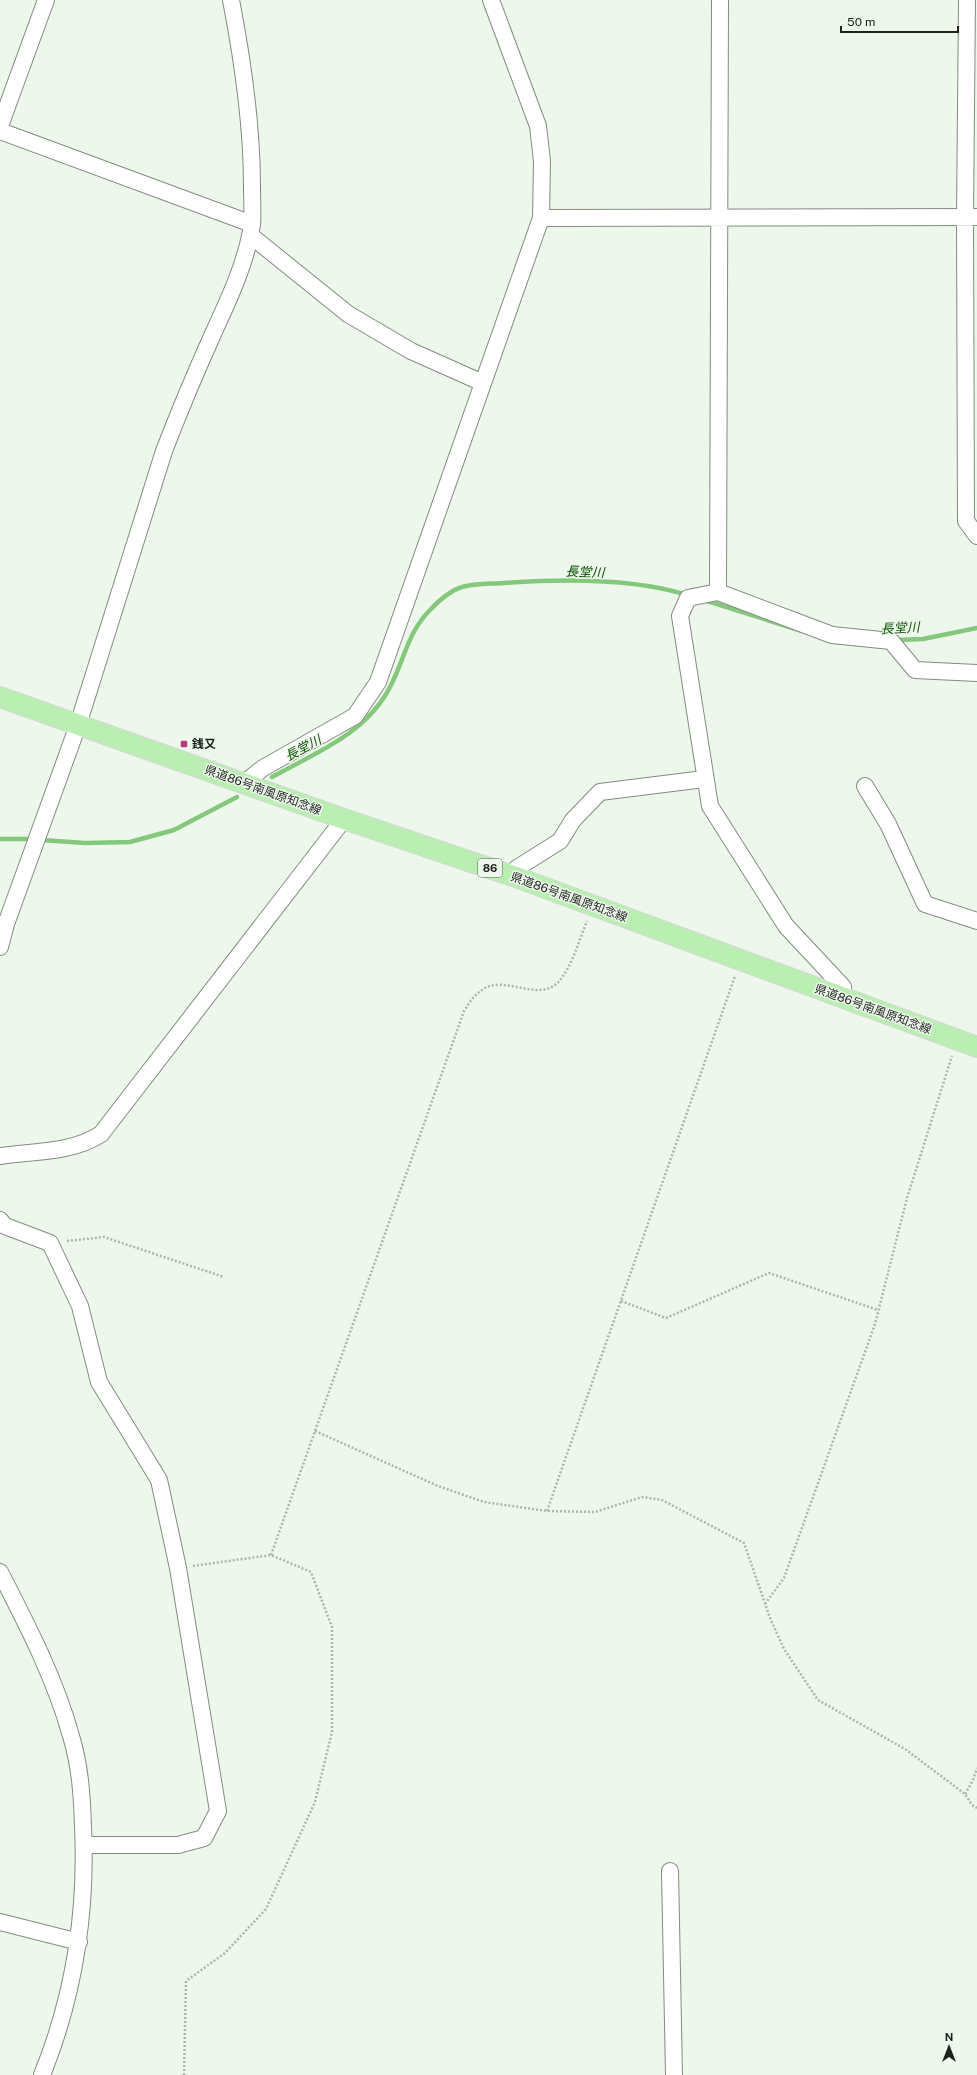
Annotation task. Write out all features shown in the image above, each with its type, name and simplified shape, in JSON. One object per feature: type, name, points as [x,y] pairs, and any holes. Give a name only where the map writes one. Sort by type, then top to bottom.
[{"type":"main road","name":"県道86号南風原知念線","points":[[0,697],[344,819],[513,876],[977,1047]]},
{"type":"street","points":[[0,126],[46,0]]},
{"type":"street","points":[[0,947],[6,924],[78,725],[164,451],[181,406],[234,287],[251,230],[252,158],[249,114],[242,60],[231,0]]},
{"type":"street","points":[[244,783],[264,768],[355,716],[378,682],[541,218],[542,161],[538,126],[491,0]]},
{"type":"street","points":[[718,592],[720,0]]},
{"type":"street","points":[[967,0],[971,217],[966,521],[977,536]]},
{"type":"street","points":[[0,131],[251,230],[348,314],[411,351],[483,383]]},
{"type":"street","points":[[541,218],[971,217]]},
{"type":"street","points":[[844,999],[843,987],[782,920],[710,806],[704,779],[680,616],[688,598],[718,592],[832,635],[891,641],[916,670],[977,673]]},
{"type":"street","points":[[513,876],[517,868],[560,841],[573,820],[600,792],[704,779]]},
{"type":"street","points":[[865,786],[888,824],[925,904],[977,921]]},
{"type":"street","points":[[0,1156],[73,1147],[88,1142],[101,1134],[344,819]]},
{"type":"street","points":[[0,1220],[5,1226],[50,1243],[80,1306],[99,1382],[159,1480],[178,1568],[218,1811],[204,1838],[178,1845],[84,1846]]},
{"type":"street","points":[[0,1572],[43,1658],[71,1736],[81,1782],[84,1846],[83,1902],[79,1942],[54,2044],[42,2075]]},
{"type":"street","points":[[670,1871],[674,2075]]},
{"type":"street","points":[[0,1922],[79,1942]]},
{"type":"path","points":[[271,1555],[464,1011],[482,989],[491,986],[504,985],[523,989],[542,989],[552,987],[560,980],[567,967],[593,906]]},
{"type":"path","points":[[546,1511],[741,960]]},
{"type":"path","points":[[765,1604],[784,1578],[876,1324],[878,1310],[907,1198],[957,1039]]},
{"type":"path","points":[[50,1243],[104,1238],[224,1277]]},
{"type":"path","points":[[621,1301],[666,1318],[769,1273],[878,1310]]},
{"type":"path","points":[[315,1431],[438,1486],[484,1502],[546,1511],[595,1512],[642,1497],[662,1500],[744,1543],[765,1604],[784,1649],[818,1700],[905,1749],[965,1794],[972,1805],[977,1808]]},
{"type":"path","points":[[178,1568],[271,1555],[311,1572],[332,1627],[332,1732],[315,1802],[266,1909],[225,1953],[186,1981],[184,2075]]},
{"type":"path","points":[[965,1794],[973,1780],[977,1768]]},
{"type":"waterway","name":"長堂川","points":[[272,777],[338,741],[367,718],[380,703],[390,687],[407,646],[417,627],[438,602],[458,588],[483,584],[549,581],[596,581],[644,585],[687,595]]},
{"type":"waterway","name":"長堂川","points":[[704,600],[802,631]]},
{"type":"waterway","name":"長堂川","points":[[896,640],[923,639],[977,628]]},
{"type":"waterway","name":"長堂川","points":[[0,839],[27,839],[85,843],[130,842],[174,830],[237,797]]},
{"type":"place","name":"銭又","points":[[184,744]]}]
